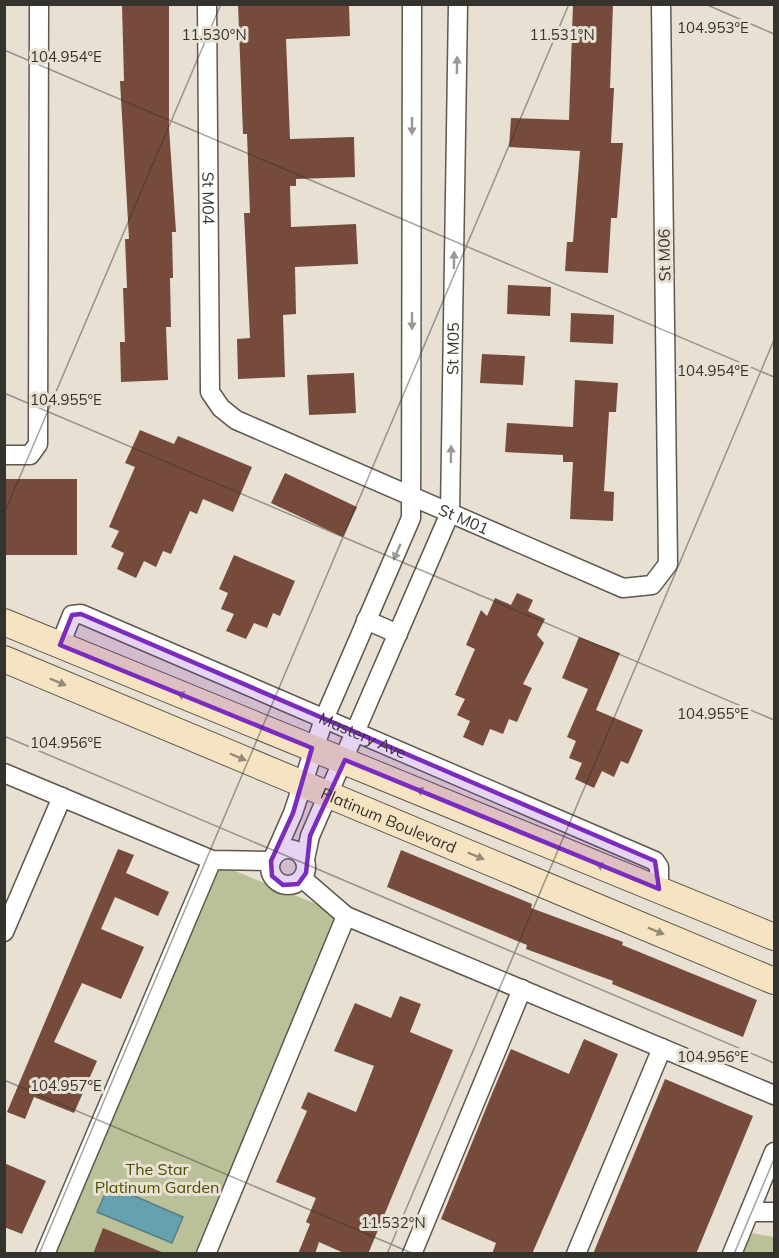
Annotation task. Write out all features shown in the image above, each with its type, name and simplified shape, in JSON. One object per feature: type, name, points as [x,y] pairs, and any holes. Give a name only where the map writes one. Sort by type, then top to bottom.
[{"type":"street","points":[[4,455],[30,455],[38,444],[39,4]]},
{"type":"street","name":"St M04","points":[[207,4],[210,392]]},
{"type":"street","points":[[4,773],[212,860],[273,858],[288,849],[301,853],[307,866],[303,879],[291,886],[277,882],[270,869],[273,858],[302,783],[312,748],[411,518],[412,4]]},
{"type":"street","name":"St M05","points":[[305,859],[310,836],[345,760],[450,513],[458,4]]},
{"type":"street","name":"St M06","points":[[660,4],[667,506]]},
{"type":"street","name":"St M01","points":[[210,392],[221,408],[236,420],[623,588],[652,585],[668,564],[667,506]]},
{"type":"street","name":"Mastery Ave","points":[[60,645],[72,615],[81,614],[655,861],[659,867],[660,889]]},
{"type":"street","points":[[366,620],[398,634]]},
{"type":"street","points":[[4,622],[774,937]]},
{"type":"street","name":"Platinum Boulevard","points":[[4,659],[774,981]]},
{"type":"street","points":[[4,932],[62,797]]},
{"type":"street","points":[[45,1254],[212,860]]},
{"type":"street","points":[[303,879],[346,916],[774,1095]]},
{"type":"street","points":[[206,1254],[346,916]]},
{"type":"street","points":[[412,1254],[522,989]]},
{"type":"street","points":[[576,1254],[662,1048]]},
{"type":"street","points":[[732,1254],[774,1152]]},
{"type":"street","points":[[750,1212],[774,1212]]},
{"type":"highlighted area","points":[[81,614],[655,861],[659,889],[345,760],[310,836],[306,873],[298,884],[283,885],[272,876],[271,861],[293,813],[312,748],[60,645],[72,615]]},
{"type":"green space","name":"The Star Platinum Garden","points":[[213,862],[346,916],[206,1253],[45,1254]]},
{"type":"green space","points":[[751,1233],[774,1237],[774,1253],[742,1253]]},
{"type":"water","points":[[109,1185],[183,1217],[172,1243],[97,1212]]},
{"type":"building","points":[[122,4],[169,4],[169,127],[176,232],[172,232],[171,327],[166,327],[168,380],[121,382],[120,342],[125,342],[123,288],[127,288],[125,239],[129,239],[120,81],[124,81]]},
{"type":"building","points":[[238,4],[349,4],[350,36],[286,39],[290,139],[354,137],[355,177],[296,179],[296,186],[290,186],[291,227],[356,224],[358,264],[295,267],[296,314],[283,315],[285,377],[238,379],[237,339],[250,338],[244,213],[250,213],[247,134],[243,134]]},
{"type":"building","points":[[573,4],[613,4],[610,88],[614,88],[611,143],[623,143],[617,218],[611,218],[608,273],[565,271],[567,242],[573,242],[580,151],[509,147],[511,118],[569,120]]},
{"type":"building","points":[[508,285],[551,287],[550,316],[507,314]]},
{"type":"building","points":[[571,313],[614,315],[613,344],[570,342]]},
{"type":"building","points":[[482,354],[525,356],[523,385],[480,383]]},
{"type":"building","points":[[354,373],[356,413],[309,415],[307,375]]},
{"type":"building","points":[[575,380],[618,383],[616,412],[609,412],[604,491],[614,492],[613,521],[570,519],[573,462],[563,462],[563,455],[505,452],[507,423],[573,427]]},
{"type":"building","points":[[140,430],[174,444],[178,436],[252,467],[233,512],[203,499],[197,514],[190,511],[171,554],[163,551],[156,567],[144,561],[136,578],[117,569],[124,553],[111,547],[119,531],[109,527],[135,467],[125,463]]},
{"type":"building","points":[[285,473],[357,507],[343,537],[271,503]]},
{"type":"building","points":[[4,479],[77,479],[77,555],[4,555]]},
{"type":"building","points":[[234,555],[295,581],[280,616],[273,613],[267,628],[254,623],[246,639],[226,631],[234,614],[221,609],[228,593],[219,589]]},
{"type":"building","points":[[517,593],[533,600],[528,611],[545,619],[537,635],[544,643],[523,684],[532,688],[517,722],[509,719],[503,734],[490,729],[483,746],[463,737],[470,721],[457,715],[465,699],[455,695],[475,649],[466,645],[481,610],[487,616],[495,598],[511,605]]},
{"type":"building","points":[[579,637],[620,653],[596,710],[643,730],[628,764],[621,761],[614,777],[602,771],[594,788],[575,779],[582,763],[569,758],[576,741],[567,737],[588,689],[562,678]]},
{"type":"building","points":[[118,849],[134,855],[126,873],[169,892],[158,916],[115,897],[101,929],[144,947],[121,999],[82,983],[54,1042],[97,1061],[74,1113],[34,1097],[25,1119],[7,1112]]},
{"type":"building","points":[[401,850],[532,904],[531,908],[623,942],[622,945],[757,1000],[743,1037],[612,984],[613,981],[526,949],[527,945],[387,887]]},
{"type":"building","points":[[400,996],[421,1004],[410,1032],[453,1050],[368,1254],[346,1254],[319,1242],[315,1254],[298,1254],[310,1224],[306,1222],[316,1198],[276,1182],[307,1111],[301,1108],[308,1092],[356,1112],[374,1066],[334,1051],[355,1003],[391,1018]]},
{"type":"building","points":[[584,1039],[618,1054],[586,1130],[532,1254],[492,1254],[496,1243],[441,1219],[511,1049],[569,1074]]},
{"type":"building","points":[[665,1079],[753,1116],[696,1254],[593,1254]]},
{"type":"building","points":[[4,1163],[46,1181],[22,1234],[4,1227]]},
{"type":"building","points":[[103,1228],[164,1253],[164,1254],[93,1254]]}]
